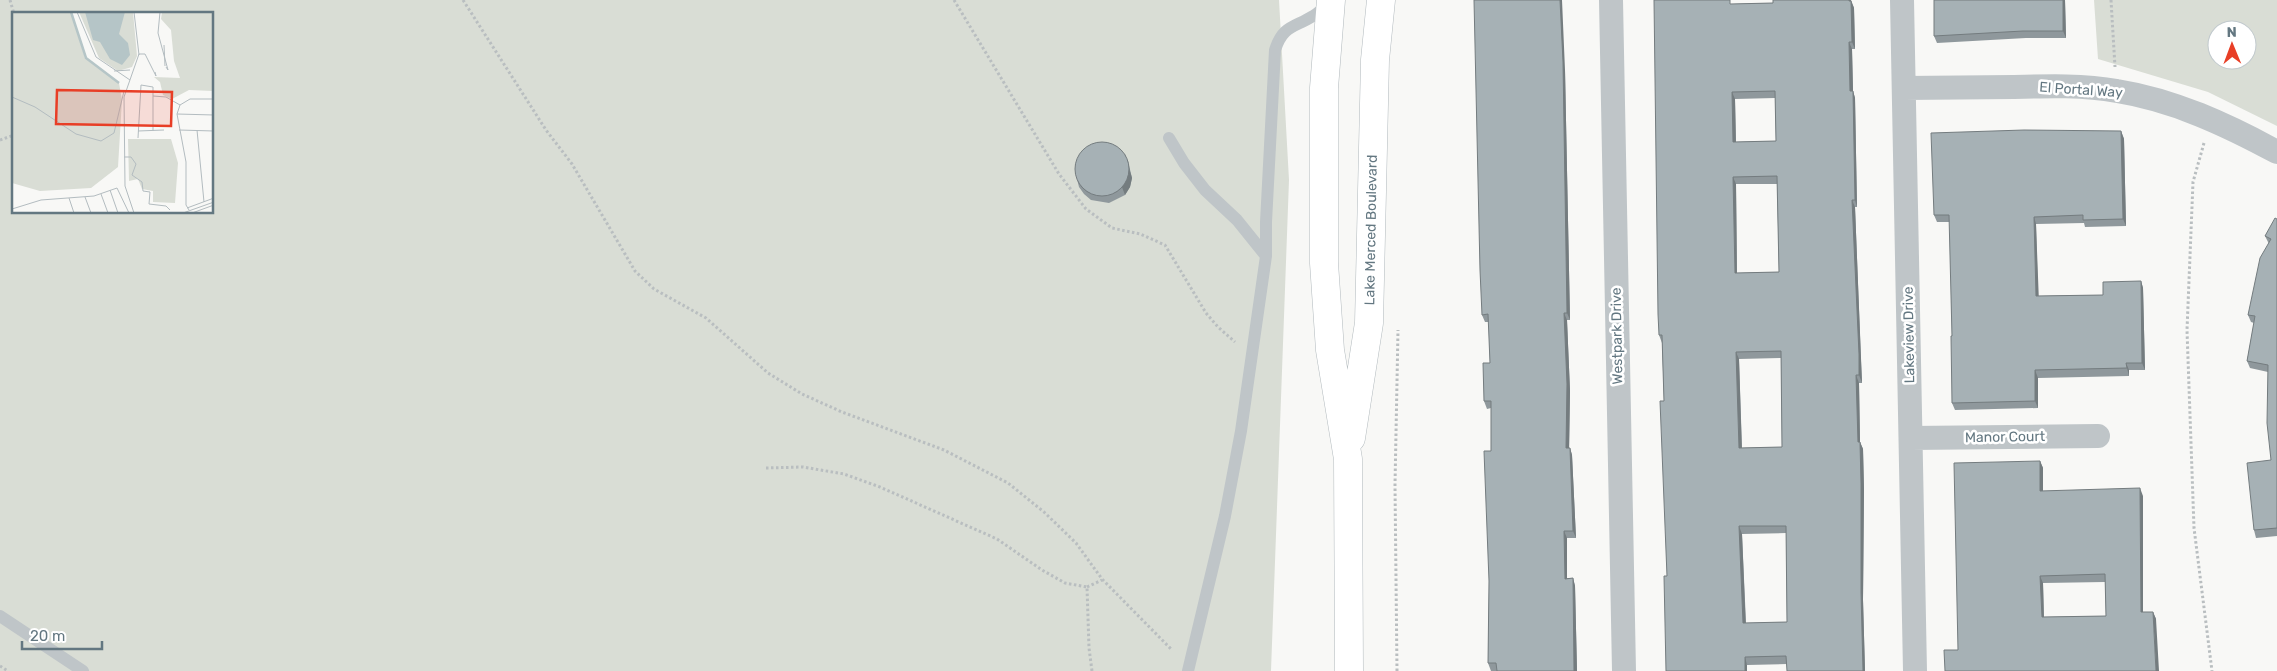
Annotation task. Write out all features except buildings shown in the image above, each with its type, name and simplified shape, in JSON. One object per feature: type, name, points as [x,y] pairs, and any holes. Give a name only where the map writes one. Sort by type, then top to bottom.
[{"type":"main road","name":"Lake Merced Boulevard","points":[[1330,0],[1324,88],[1325,292],[1330,350],[1348,459],[1349,671]]},
{"type":"main road","name":"Lake Merced Boulevard","points":[[1348,459],[1370,323],[1375,60],[1381,0]]},
{"type":"street","name":"Westpark Drive","points":[[1611,0],[1624,671]]},
{"type":"street","name":"Lakeview Drive","points":[[1902,0],[1915,671]]},
{"type":"street","name":"El Portal Way","points":[[1904,88],[2039,86],[2079,87],[2116,91],[2154,99],[2211,120],[2277,152]]},
{"type":"street","name":"Manor Court","points":[[1911,438],[2098,436]]},
{"type":"lane","points":[[1188,671],[1225,516],[1241,430],[1266,256],[1275,50],[1279,39],[1287,28],[1314,16],[1330,0]]},
{"type":"lane","points":[[1169,138],[1184,164],[1205,190],[1237,220],[1266,256]]},
{"type":"lane","points":[[0,616],[83,671]]},
{"type":"path","points":[[464,0],[546,130],[572,164],[635,271],[654,289],[706,318],[768,373],[802,394],[842,412],[944,450],[1008,483],[1044,512],[1076,543],[1102,579],[1174,652]]},
{"type":"path","points":[[954,0],[1059,174],[1086,209],[1112,228],[1140,234],[1165,245],[1206,313],[1218,328],[1233,341],[1253,345]]},
{"type":"path","points":[[2111,0],[2116,91]]},
{"type":"path","points":[[2211,120],[2193,182],[2187,330],[2194,528],[2212,671]]},
{"type":"path","points":[[0,140],[12,136]]},
{"type":"path","points":[[1397,671],[1396,485],[1398,326]]},
{"type":"path","points":[[766,468],[803,467],[844,474],[880,487],[997,539],[1042,570],[1065,583],[1087,587],[1102,579]]},
{"type":"path","points":[[1087,587],[1089,648],[1092,671]]},
{"type":"path","points":[[0,666],[8,671]]},
{"type":"shaded area","points":[[0,0],[1279,0],[1289,180],[1271,671],[0,671]]},
{"type":"shaded area","points":[[2094,0],[2277,0],[2277,126],[2208,92],[2098,59]]}]
